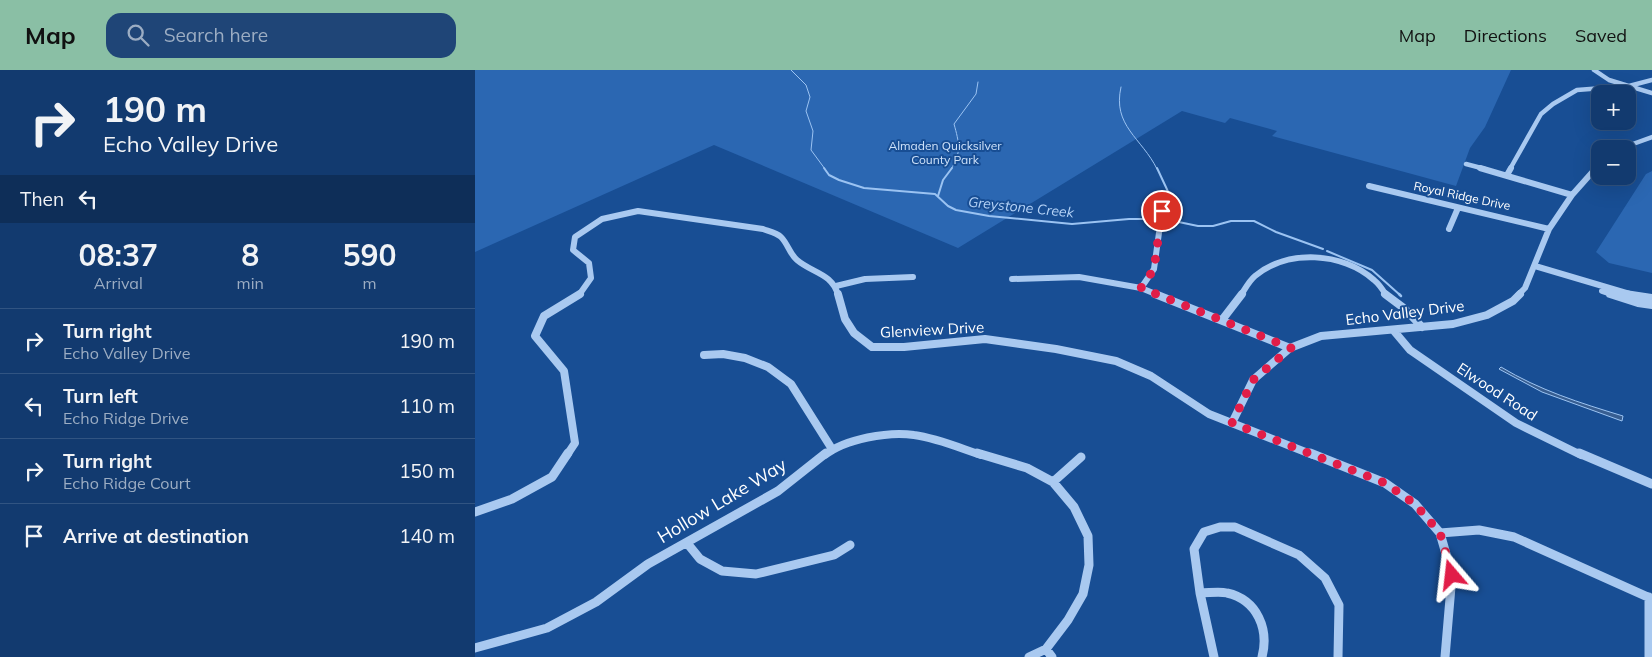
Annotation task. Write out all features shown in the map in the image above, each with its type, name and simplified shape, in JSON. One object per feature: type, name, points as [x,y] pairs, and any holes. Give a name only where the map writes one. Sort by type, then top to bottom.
[{"type":"street","points":[[1594,70],[1609,80],[1626,85]]},
{"type":"street","points":[[1633,85],[1652,80]]},
{"type":"street","points":[[1636,88],[1652,93]]},
{"type":"street","points":[[1507,175],[1541,114],[1553,104],[1577,90],[1591,89]]},
{"type":"street","points":[[1636,143],[1652,137]]},
{"type":"street","points":[[1466,164],[1572,196]]},
{"type":"street","name":"Echo Valley Drive","points":[[1232,423],[1253,380],[1291,348],[1321,336],[1394,331],[1453,324],[1487,315],[1513,301],[1525,288],[1549,229],[1572,196],[1591,174]]},
{"type":"street","name":"Royal Ridge Drive","points":[[1369,186],[1458,208],[1510,217],[1549,229]]},
{"type":"street","points":[[1449,229],[1458,208]]},
{"type":"street","points":[[475,512],[512,499],[552,477],[575,443],[565,371],[535,336],[544,316],[578,296],[591,278],[589,263],[573,250],[575,237],[602,219],[638,211],[763,229],[781,237],[789,252],[799,262],[825,275],[836,286],[865,279],[913,277]]},
{"type":"street","points":[[1141,288],[1154,269],[1162,211]]},
{"type":"street","points":[[1221,320],[1254,277],[1273,264],[1302,257],[1326,258],[1355,267],[1375,280],[1387,296],[1405,309],[1422,327]]},
{"type":"street","points":[[1535,266],[1582,282],[1626,294],[1652,298]]},
{"type":"street","points":[[1012,279],[1079,277],[1141,288],[1291,348]]},
{"type":"street","points":[[1582,282],[1609,295],[1652,305]]},
{"type":"street","name":"Glenview Drive","points":[[836,286],[845,319],[854,333],[872,347],[904,347],[985,339],[1056,349],[1116,361],[1151,376],[1209,414],[1385,483],[1415,504],[1440,533],[1452,575],[1445,657]]},
{"type":"street","name":"Elwood Road","points":[[1394,331],[1410,350],[1516,423],[1584,456],[1652,484]]},
{"type":"street","points":[[704,355],[723,354],[745,358],[768,367],[791,384],[832,449]]},
{"type":"street","name":"Hollow Lake Way","points":[[475,648],[547,628],[596,602],[648,564],[778,491],[832,449],[870,437],[914,435],[1027,468],[1053,482],[1074,507],[1088,536],[1089,565],[1083,594],[1049,653],[1029,657]]},
{"type":"street","points":[[1053,482],[1081,458]]},
{"type":"street","points":[[1214,657],[1200,593],[1194,550],[1204,532],[1219,527],[1235,527],[1299,555],[1325,578],[1339,605],[1338,657]]},
{"type":"street","points":[[1440,533],[1479,530],[1514,538],[1651,598],[1649,657]]},
{"type":"street","points":[[687,543],[700,559],[721,571],[756,574],[834,555],[851,545]]},
{"type":"street","points":[[1200,593],[1227,593],[1251,604],[1264,626],[1262,657]]},
{"type":"green space","name":"Almaden Quicksilver County Park","points":[[475,70],[1511,70],[1485,127],[1470,148],[1456,186],[1272,136],[1277,131],[1230,118],[1225,123],[1182,111],[958,248],[714,145],[475,252]]},
{"type":"green space","points":[[1652,171],[1652,273],[1609,263],[1596,252],[1646,174]]},
{"type":"shaded area","points":[[1501,367],[1545,389],[1623,416],[1622,421],[1542,392],[1499,369]]},
{"type":"waterway","name":"Greystone Creek","points":[[791,70],[806,85],[810,97],[806,111],[813,131],[811,150],[825,169]]},
{"type":"waterway","points":[[951,169],[958,152],[954,124],[976,94],[978,82]]},
{"type":"waterway","points":[[1121,87],[1119,100],[1124,122],[1157,169]]},
{"type":"waterway","name":"Greystone Creek","points":[[824,168],[829,175],[864,188],[935,194],[948,206],[956,210],[989,216],[1072,224],[1129,219],[1158,219]]},
{"type":"waterway","points":[[938,196],[943,180],[952,168]]},
{"type":"waterway","points":[[1157,168],[1171,198]]},
{"type":"waterway","name":"Greystone Creek","points":[[1169,220],[1198,226],[1213,226],[1231,221],[1254,221],[1276,232],[1323,249]]},
{"type":"waterway","name":"Greystone Creek","points":[[1327,251],[1372,270],[1400,295]]},
{"type":"route","points":[[1162,211],[1154,269],[1141,288],[1291,348],[1253,380],[1232,423],[1385,483],[1415,504],[1440,533],[1452,575]]}]
